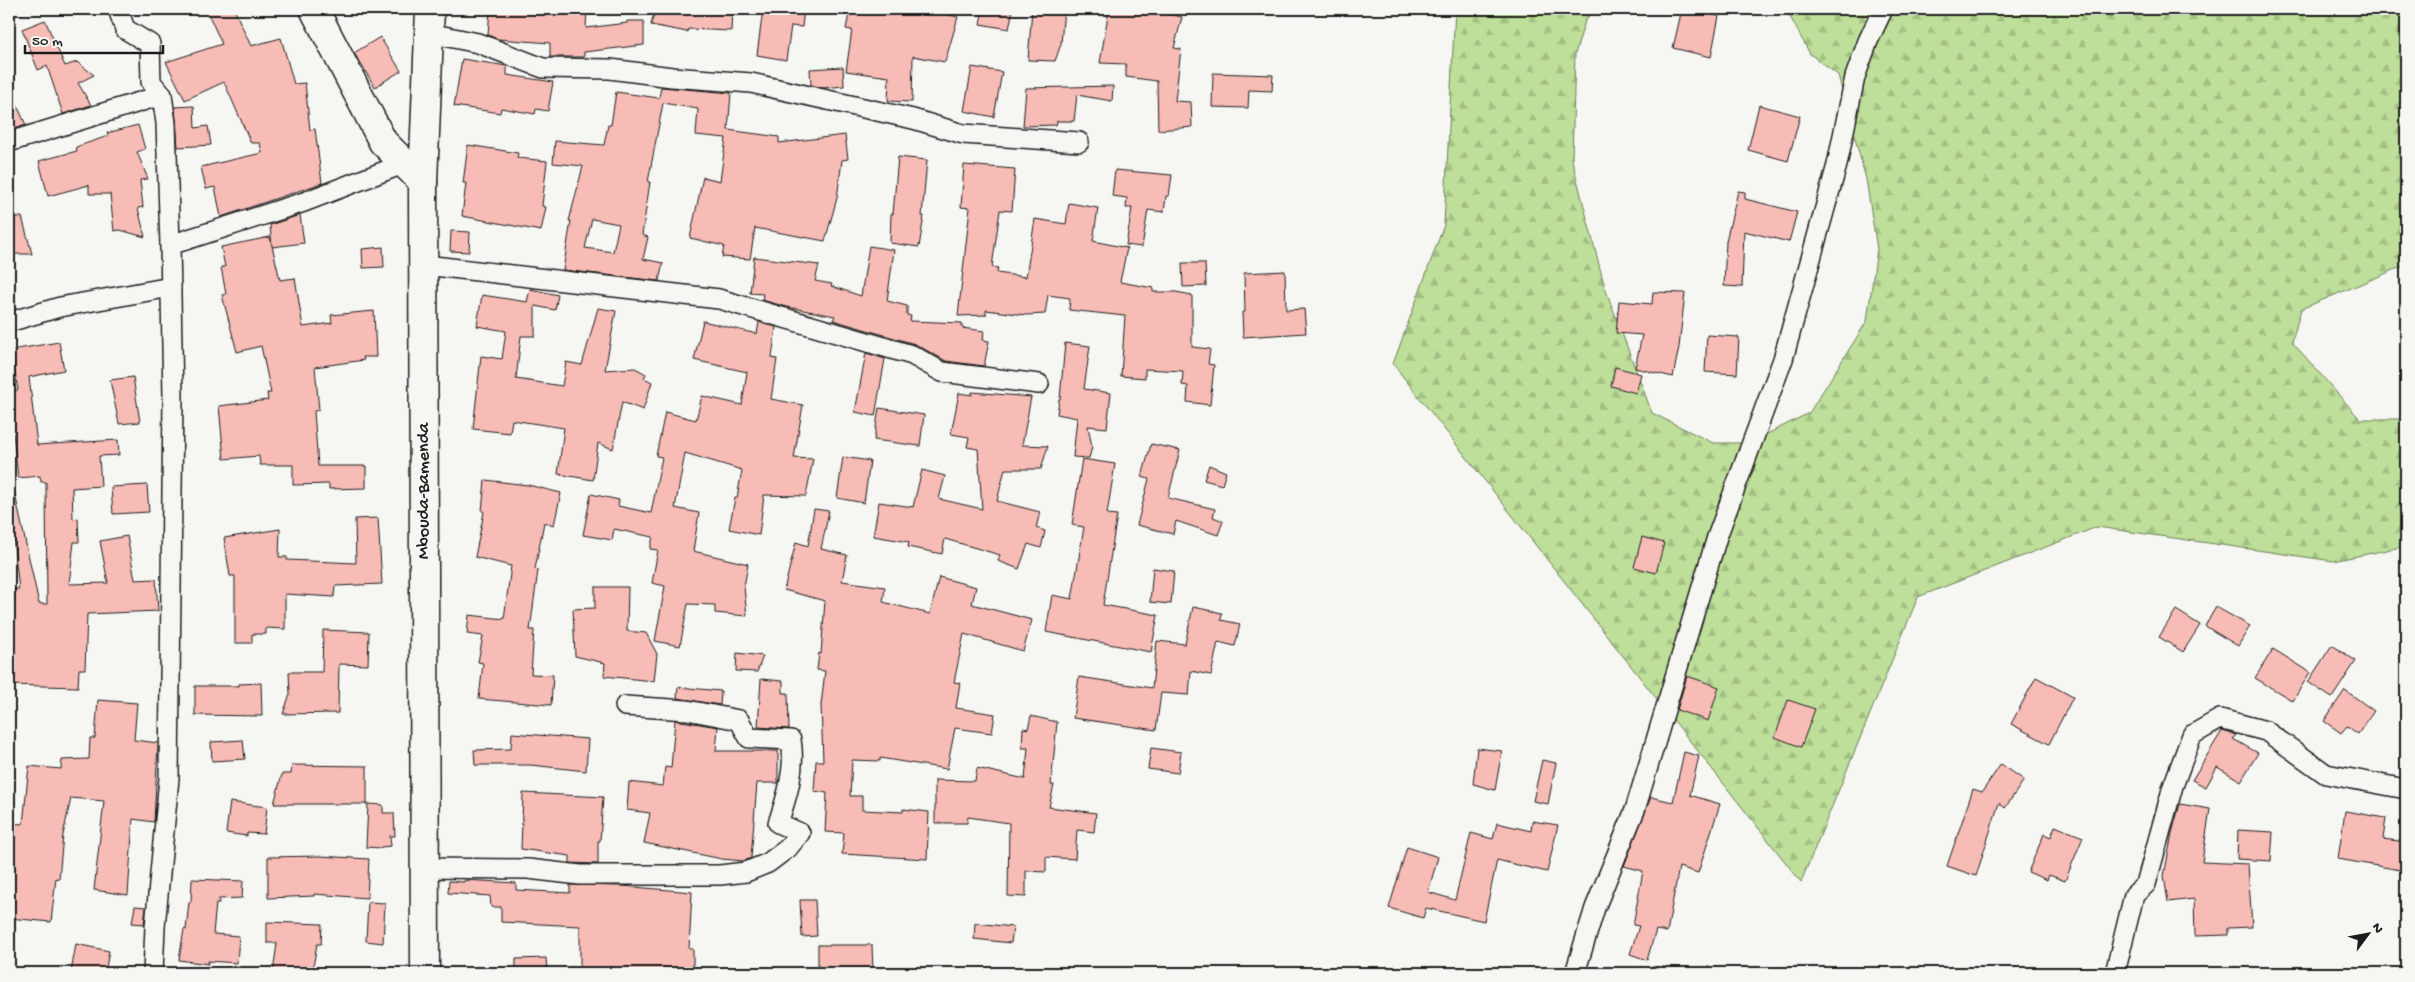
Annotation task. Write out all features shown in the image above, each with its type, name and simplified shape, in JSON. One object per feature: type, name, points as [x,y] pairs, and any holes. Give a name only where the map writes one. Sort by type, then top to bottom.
[{"type":"main road","points":[[314,9],[383,142],[423,182]]},
{"type":"main road","name":"Mbouda-Bamenda","points":[[425,973],[423,182],[429,21]]},
{"type":"street","points":[[118,9],[125,28],[150,44],[151,82],[162,96],[166,123],[173,398],[169,778],[153,973]]},
{"type":"street","points":[[1575,973],[1595,908],[1635,810],[1717,537],[1783,359],[1838,165],[1855,77],[1868,41],[1883,9]]},
{"type":"street","points":[[429,21],[542,68],[610,69],[672,77],[751,83],[913,119],[963,134],[1080,142]]},
{"type":"street","points":[[9,142],[162,96]]},
{"type":"street","points":[[170,245],[304,202],[403,164]]},
{"type":"street","points":[[424,265],[719,299],[912,355],[942,372],[1039,384]]},
{"type":"street","points":[[9,322],[60,307],[171,287]]},
{"type":"street","points":[[426,868],[528,869],[580,875],[720,875],[746,872],[761,866],[788,848],[800,832],[778,823],[789,792],[791,740],[749,738],[739,720],[687,710],[624,706]]},
{"type":"street","points":[[2116,973],[2134,895],[2146,884],[2170,795],[2192,736],[2220,719],[2266,731],[2326,774],[2406,789]]},
{"type":"green space","points":[[1455,9],[1594,9],[1585,21],[1575,54],[1572,160],[1605,288],[1652,413],[1713,443],[1749,443],[1809,413],[1867,321],[1877,249],[1866,179],[1838,75],[1810,54],[1786,9],[2406,9],[2406,265],[2301,309],[2292,342],[2360,419],[2406,419],[2406,546],[2333,561],[2097,527],[1918,597],[1801,882],[1393,364],[1444,225]]},
{"type":"building","points":[[206,9],[234,9],[251,46],[281,38],[294,84],[305,83],[310,130],[315,129],[322,183],[221,217],[215,187],[206,189],[201,167],[262,153],[260,143],[251,143],[224,82],[185,100],[166,62],[222,44]]},
{"type":"building","points":[[490,9],[587,9],[586,28],[627,23],[627,21],[644,21],[644,45],[584,52],[584,57],[550,57],[550,43],[498,39],[488,35]]},
{"type":"building","points":[[655,9],[732,9],[731,31],[688,29],[687,32],[651,25]]},
{"type":"building","points":[[763,9],[804,9],[802,27],[791,26],[786,60],[757,55]]},
{"type":"building","points":[[850,9],[942,9],[941,13],[958,17],[945,62],[913,56],[912,102],[888,101],[889,77],[846,71],[852,30],[846,29]]},
{"type":"building","points":[[983,9],[1013,9],[1009,29],[980,24]]},
{"type":"building","points":[[1032,9],[1064,9],[1061,44],[1055,61],[1028,60]]},
{"type":"building","points":[[1109,9],[1149,9],[1182,17],[1174,48],[1181,49],[1175,101],[1191,102],[1192,127],[1158,130],[1157,81],[1126,77],[1126,64],[1100,63]]},
{"type":"building","points":[[1682,9],[1719,16],[1711,57],[1673,48]]},
{"type":"building","points":[[45,20],[65,66],[77,62],[94,75],[78,83],[91,105],[63,114],[47,66],[38,70],[22,29]]},
{"type":"building","points":[[380,37],[401,71],[375,87],[354,53]]},
{"type":"building","points":[[462,59],[507,66],[507,75],[553,82],[548,111],[536,109],[535,114],[501,108],[500,113],[454,106]]},
{"type":"building","points":[[843,67],[844,86],[823,88],[811,85],[810,69]]},
{"type":"building","points":[[972,67],[1002,72],[994,117],[964,111]]},
{"type":"building","points":[[1213,73],[1273,75],[1272,91],[1249,90],[1248,108],[1212,107]]},
{"type":"building","points":[[1113,86],[1112,101],[1077,95],[1074,121],[1057,121],[1056,125],[1023,126],[1026,88]]},
{"type":"building","points":[[661,87],[731,93],[728,130],[779,137],[779,143],[845,135],[848,159],[842,160],[837,198],[825,241],[755,228],[750,259],[722,257],[724,246],[690,238],[703,177],[720,181],[726,138],[696,135],[698,109],[663,103],[648,182],[650,182],[642,235],[648,237],[643,259],[663,263],[659,281],[563,270],[571,221],[569,221],[583,166],[553,163],[555,141],[604,145],[608,125],[611,125],[616,92],[659,98]],"holes":[[[592,219],[619,224],[613,252],[585,248]]]},
{"type":"building","points":[[9,88],[26,125],[9,130]]},
{"type":"building","points":[[1759,105],[1800,116],[1788,161],[1748,150]]},
{"type":"building","points":[[194,106],[195,128],[208,126],[211,145],[178,147],[175,107]]},
{"type":"building","points":[[138,125],[145,149],[137,152],[148,179],[140,180],[143,207],[138,208],[145,237],[120,230],[114,231],[110,194],[89,194],[89,185],[48,196],[39,161],[77,151],[76,147],[108,136],[107,133]]},
{"type":"building","points":[[468,145],[518,153],[517,158],[547,161],[542,206],[546,207],[541,231],[462,216],[466,183],[463,183]]},
{"type":"building","points":[[898,157],[927,160],[922,216],[924,216],[919,247],[890,243],[891,214],[893,214]]},
{"type":"building","points":[[964,165],[1015,169],[1012,211],[1000,210],[992,267],[998,268],[997,273],[1026,277],[1035,219],[1066,224],[1069,203],[1098,208],[1093,241],[1127,248],[1120,282],[1153,288],[1153,292],[1176,292],[1192,295],[1192,347],[1210,349],[1208,364],[1214,365],[1210,405],[1187,402],[1188,386],[1182,385],[1183,371],[1145,369],[1145,378],[1121,376],[1125,316],[1069,310],[1070,298],[1048,295],[1045,314],[1026,315],[986,310],[986,315],[958,316],[970,208],[961,207]]},
{"type":"building","points":[[1115,170],[1172,175],[1169,196],[1166,196],[1164,212],[1148,210],[1142,247],[1126,245],[1132,208],[1126,208],[1127,198],[1112,196]]},
{"type":"building","points":[[1738,191],[1745,192],[1745,199],[1797,212],[1789,242],[1744,231],[1742,287],[1724,286],[1726,241]]},
{"type":"building","points":[[300,215],[304,243],[272,247],[270,225]]},
{"type":"building","points":[[22,217],[32,254],[9,254],[9,218]]},
{"type":"building","points":[[451,231],[470,232],[469,252],[450,251]]},
{"type":"building","points":[[270,237],[280,280],[295,278],[303,327],[332,323],[331,315],[374,311],[376,357],[363,357],[364,360],[315,367],[319,410],[314,411],[318,466],[366,466],[366,488],[329,489],[329,484],[293,485],[293,465],[260,465],[259,456],[224,459],[219,406],[268,400],[267,393],[271,393],[261,346],[237,352],[222,295],[226,294],[221,267],[225,267],[221,247]]},
{"type":"building","points":[[869,246],[894,250],[887,301],[907,306],[907,315],[911,316],[910,321],[962,323],[962,328],[984,331],[983,340],[989,341],[984,366],[946,361],[915,344],[833,320],[835,316],[787,307],[762,300],[763,294],[750,293],[754,257],[819,265],[815,281],[832,284],[831,286],[861,296]]},
{"type":"building","points":[[383,247],[384,267],[363,268],[362,249]]},
{"type":"building","points":[[1182,263],[1205,263],[1206,286],[1183,287]]},
{"type":"building","points":[[1285,271],[1286,310],[1304,309],[1306,333],[1243,337],[1242,312],[1245,312],[1244,273]]},
{"type":"building","points":[[530,289],[558,295],[555,310],[535,306],[535,336],[521,336],[516,379],[562,386],[566,362],[582,365],[598,308],[616,311],[605,370],[635,368],[646,374],[644,378],[652,382],[643,410],[622,402],[613,449],[598,443],[593,480],[558,474],[564,428],[512,420],[510,433],[473,429],[481,356],[502,359],[506,331],[477,326],[482,295],[527,302]]},
{"type":"building","points":[[1653,292],[1685,293],[1679,347],[1673,377],[1635,368],[1642,335],[1616,333],[1619,301],[1652,304]]},
{"type":"building","points":[[703,321],[757,334],[759,322],[776,327],[772,358],[777,359],[771,399],[803,405],[794,458],[813,459],[806,496],[764,495],[759,535],[729,529],[742,470],[685,453],[675,508],[699,513],[693,551],[748,564],[744,587],[747,616],[715,613],[715,605],[688,604],[680,646],[655,641],[665,586],[652,583],[658,550],[650,549],[653,537],[614,529],[612,540],[583,535],[591,494],[619,500],[618,506],[651,513],[662,457],[656,456],[665,412],[696,420],[702,396],[742,405],[747,372],[694,360]]},
{"type":"building","points":[[1707,335],[1739,337],[1737,374],[1705,372]]},
{"type":"building","points":[[59,342],[64,370],[29,377],[37,445],[118,440],[119,455],[99,456],[101,486],[72,488],[73,519],[78,518],[79,542],[74,542],[69,584],[108,583],[100,541],[127,536],[135,580],[156,579],[158,611],[87,614],[85,669],[79,669],[78,687],[9,685],[9,601],[14,601],[14,589],[19,589],[13,538],[9,538],[9,494],[15,494],[39,604],[47,604],[46,482],[41,482],[40,476],[18,478],[13,433],[9,433],[9,391],[18,390],[11,350]]},
{"type":"building","points":[[1065,343],[1090,346],[1084,389],[1111,393],[1107,428],[1088,426],[1092,447],[1089,458],[1073,457],[1077,418],[1057,414]]},
{"type":"building","points":[[866,353],[885,359],[875,416],[855,412]]},
{"type":"building","points":[[1615,367],[1641,374],[1636,393],[1611,386]]},
{"type":"building","points":[[133,377],[140,422],[119,424],[110,380]]},
{"type":"building","points":[[972,392],[1031,397],[1022,445],[1048,446],[1041,469],[1005,469],[997,501],[1040,512],[1036,528],[1045,531],[1041,548],[1028,544],[1019,569],[998,561],[1000,555],[945,539],[942,554],[908,547],[909,542],[873,536],[879,502],[913,507],[922,470],[945,476],[939,499],[982,509],[978,449],[967,447],[969,437],[951,434],[959,393],[972,395]]},
{"type":"building","points":[[879,408],[924,415],[920,446],[874,440]]},
{"type":"building","points":[[1151,444],[1180,450],[1168,498],[1215,509],[1213,517],[1223,521],[1218,535],[1176,521],[1173,534],[1137,525],[1149,479],[1142,477]]},
{"type":"building","points":[[843,457],[870,461],[864,503],[837,498]]},
{"type":"building","points":[[1082,459],[1115,464],[1107,514],[1117,515],[1103,605],[1158,615],[1151,652],[1046,632],[1052,595],[1072,599],[1084,527],[1072,525]]},
{"type":"building","points":[[1209,465],[1226,472],[1222,485],[1204,480]]},
{"type":"building","points":[[485,480],[528,485],[561,493],[554,525],[544,522],[535,569],[538,570],[530,630],[534,630],[531,674],[553,675],[551,705],[479,699],[483,663],[478,662],[483,636],[467,634],[469,615],[504,619],[511,566],[475,557],[484,512],[482,511]]},
{"type":"building","points":[[147,485],[149,512],[113,514],[111,487]]},
{"type":"building","points":[[814,509],[829,511],[821,549],[847,555],[842,581],[885,587],[883,602],[930,614],[939,577],[976,587],[972,604],[1032,620],[1023,651],[964,634],[954,682],[960,683],[956,708],[995,714],[992,733],[955,728],[947,769],[880,758],[880,761],[852,760],[850,796],[862,796],[862,810],[903,812],[903,809],[929,812],[927,859],[842,854],[844,833],[825,832],[827,793],[814,791],[816,761],[823,761],[821,705],[825,671],[817,670],[819,653],[821,654],[825,601],[784,590],[796,542],[808,546]]},
{"type":"building","points":[[378,518],[382,584],[335,586],[334,597],[285,594],[285,629],[266,628],[266,634],[252,634],[252,643],[235,643],[235,576],[230,576],[224,538],[280,529],[279,557],[287,557],[287,560],[356,563],[355,519]]},
{"type":"building","points":[[1642,537],[1664,543],[1656,573],[1634,567]]},
{"type":"building","points":[[1153,568],[1174,571],[1171,604],[1150,602]]},
{"type":"building","points":[[595,587],[628,587],[627,631],[646,633],[657,654],[654,681],[604,676],[605,663],[575,656],[573,609],[595,608]]},
{"type":"building","points":[[1193,607],[1222,613],[1221,620],[1240,624],[1235,646],[1218,642],[1211,675],[1191,671],[1189,695],[1161,693],[1156,730],[1073,718],[1079,677],[1152,688],[1157,641],[1185,644]]},
{"type":"building","points":[[2216,607],[2250,626],[2238,646],[2205,626]]},
{"type":"building","points":[[2176,610],[2200,625],[2183,652],[2159,637]]},
{"type":"building","points":[[323,630],[369,632],[368,665],[339,664],[338,713],[283,714],[290,694],[289,672],[322,672]]},
{"type":"building","points":[[2332,645],[2356,661],[2332,698],[2308,682]]},
{"type":"building","points":[[2273,649],[2310,672],[2293,701],[2255,678]]},
{"type":"building","points":[[737,653],[763,656],[757,672],[736,671]]},
{"type":"building","points":[[1687,676],[1719,687],[1708,721],[1677,710]]},
{"type":"building","points":[[2036,677],[2073,697],[2049,744],[2011,724]]},
{"type":"building","points":[[761,679],[783,681],[783,693],[788,693],[789,729],[758,727]]},
{"type":"building","points":[[261,683],[262,716],[195,715],[195,686],[239,686],[239,684]]},
{"type":"building","points":[[678,687],[721,691],[720,705],[677,698]]},
{"type":"building","points":[[2345,690],[2374,711],[2358,734],[2347,726],[2341,733],[2324,721]]},
{"type":"building","points":[[98,700],[137,703],[134,740],[158,743],[154,822],[133,819],[128,895],[94,890],[104,801],[71,798],[63,835],[59,879],[56,878],[51,922],[9,918],[9,823],[23,824],[29,766],[61,769],[62,760],[89,759],[90,738],[95,738]]},
{"type":"building","points":[[1788,700],[1815,709],[1801,747],[1775,737]]},
{"type":"building","points":[[1031,716],[1057,722],[1051,785],[1054,785],[1049,807],[1096,813],[1094,832],[1077,830],[1075,859],[1046,857],[1046,872],[1026,871],[1026,897],[1008,896],[1009,823],[968,817],[967,823],[935,823],[935,780],[975,781],[977,768],[1025,779],[1028,748],[1022,748],[1023,728],[1028,729]]},
{"type":"building","points":[[675,720],[718,727],[716,751],[778,751],[778,783],[757,783],[751,858],[744,861],[722,859],[644,843],[650,813],[627,810],[629,782],[663,786],[665,767],[671,768]]},
{"type":"building","points":[[2222,731],[2236,735],[2233,739],[2258,753],[2241,781],[2217,767],[2206,787],[2192,780]]},
{"type":"building","points":[[512,733],[588,739],[586,771],[531,765],[475,765],[474,750],[511,749]]},
{"type":"building","points":[[243,740],[245,759],[212,761],[211,742]]},
{"type":"building","points":[[1151,748],[1181,752],[1178,773],[1148,769]]},
{"type":"building","points":[[1477,748],[1502,751],[1495,790],[1473,784]]},
{"type":"building","points":[[1684,752],[1699,756],[1690,795],[1720,804],[1698,873],[1679,867],[1667,932],[1656,930],[1647,960],[1630,954],[1639,926],[1633,925],[1643,871],[1624,866],[1651,797],[1673,802]]},
{"type":"building","points":[[1542,760],[1556,763],[1548,804],[1533,801]]},
{"type":"building","points":[[2001,764],[2024,780],[2005,808],[1999,803],[1976,876],[1947,866],[1973,789],[1982,792]]},
{"type":"building","points":[[292,765],[367,766],[367,804],[274,804],[282,774],[291,774]]},
{"type":"building","points":[[523,793],[603,797],[600,841],[598,841],[598,864],[570,863],[570,856],[521,849]]},
{"type":"building","points":[[230,802],[267,807],[264,834],[247,833],[247,836],[226,833]]},
{"type":"building","points":[[368,804],[383,805],[383,813],[394,813],[395,836],[390,836],[391,846],[381,848],[366,847]]},
{"type":"building","points":[[2180,804],[2210,809],[2202,862],[2248,864],[2252,927],[2228,928],[2228,935],[2195,936],[2194,899],[2168,902],[2164,876],[2172,833]]},
{"type":"building","points":[[2345,811],[2386,818],[2383,839],[2406,842],[2406,871],[2338,859]]},
{"type":"building","points":[[1532,821],[1558,825],[1547,872],[1497,860],[1484,921],[1426,908],[1423,918],[1389,908],[1407,847],[1438,857],[1428,892],[1455,900],[1471,833],[1493,839],[1497,823],[1531,831]]},
{"type":"building","points":[[2055,826],[2083,837],[2065,881],[2049,875],[2047,880],[2028,872],[2044,834],[2051,837]]},
{"type":"building","points":[[2238,830],[2273,832],[2271,861],[2237,859]]},
{"type":"building","points":[[320,856],[369,859],[367,898],[314,894],[314,896],[268,898],[268,857]]},
{"type":"building","points":[[192,879],[243,881],[242,898],[219,899],[219,903],[216,903],[213,934],[239,936],[237,963],[208,961],[208,964],[179,960],[184,929],[186,930],[189,902],[191,902]]},
{"type":"building","points":[[465,880],[516,883],[516,890],[570,893],[570,885],[622,886],[692,892],[689,949],[693,949],[693,973],[580,973],[580,926],[501,922],[501,907],[491,907],[490,896],[448,893],[449,881],[464,882]]},
{"type":"building","points":[[800,900],[815,900],[817,936],[802,937]]},
{"type":"building","points":[[368,902],[385,903],[383,943],[366,941]]},
{"type":"building","points":[[135,906],[146,907],[144,924],[132,923]]},
{"type":"building","points":[[267,922],[322,924],[321,944],[317,944],[312,973],[273,973],[277,943],[267,943]]},
{"type":"building","points":[[975,923],[1013,927],[1011,943],[974,939]]},
{"type":"building","points":[[76,944],[109,951],[105,973],[71,972]]},
{"type":"building","points":[[818,945],[872,945],[873,973],[818,973]]},
{"type":"building","points":[[546,958],[547,973],[516,973],[516,959]]}]
